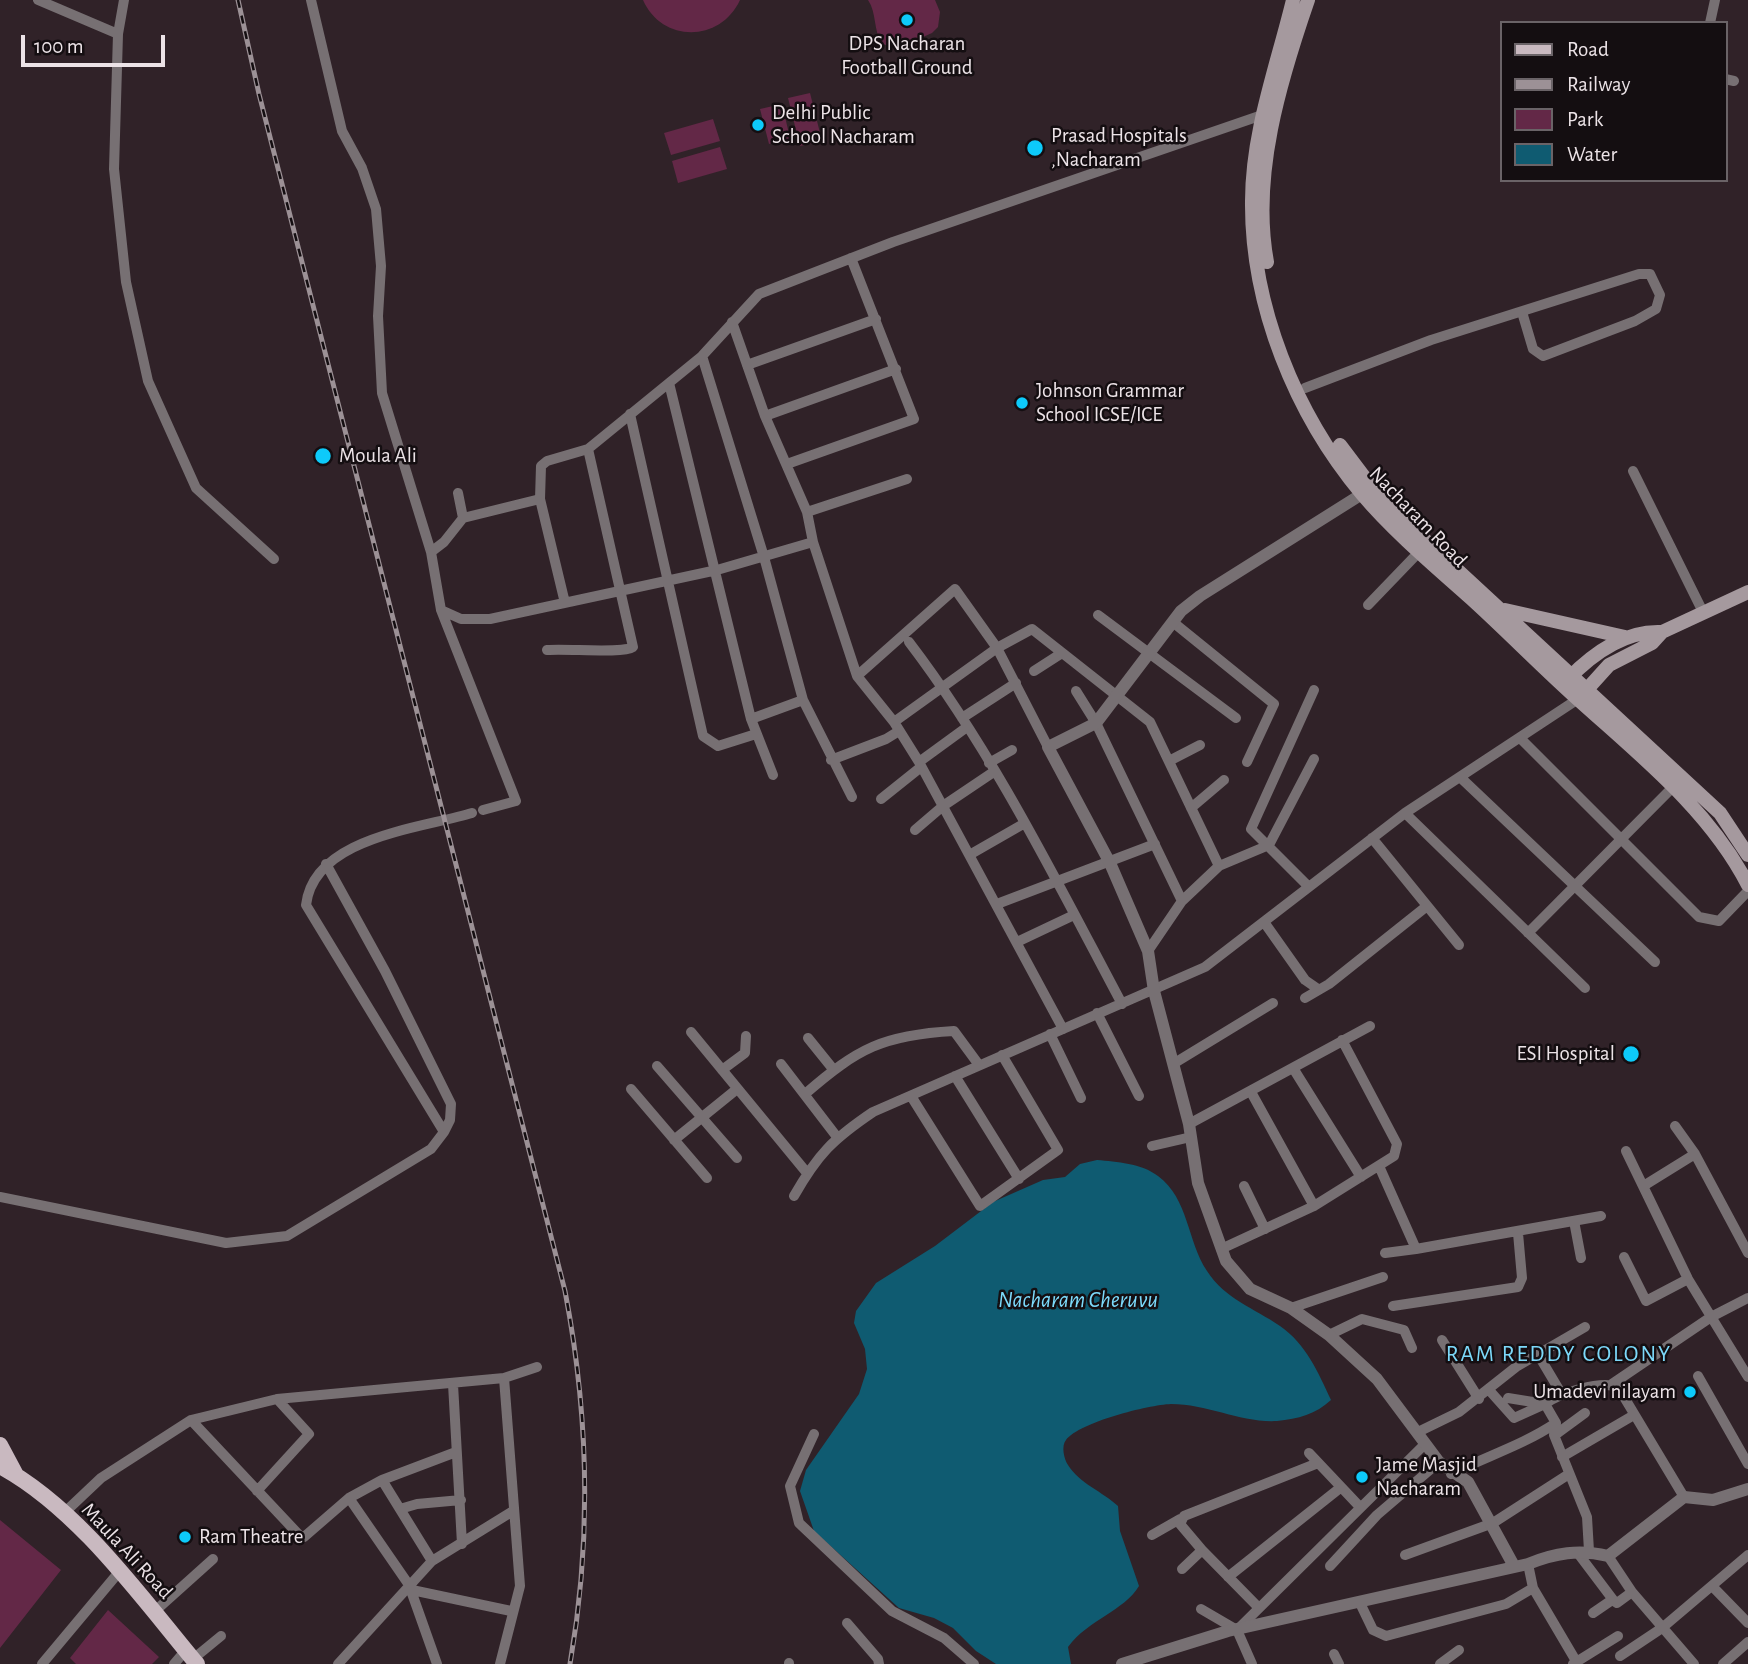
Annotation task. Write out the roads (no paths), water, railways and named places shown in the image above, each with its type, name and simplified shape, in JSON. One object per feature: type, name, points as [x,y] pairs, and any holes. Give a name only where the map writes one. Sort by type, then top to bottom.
[{"type":"main road","name":"Nacharam Road","points":[[1293,0],[1269,113],[1264,180],[1265,253],[1281,328],[1305,388],[1348,458],[1374,490],[1504,610],[1567,680]]},
{"type":"main road","name":"Nacharam Road","points":[[1308,0],[1255,159],[1253,236],[1272,330],[1286,369],[1310,415],[1362,494],[1419,552],[1720,813],[1748,855]]},
{"type":"main road","points":[[1583,694],[1609,665],[1652,643],[1662,632],[1748,592]]},
{"type":"main road","points":[[1504,610],[1625,637]]},
{"type":"main road","points":[[1567,680],[1596,654],[1625,637],[1646,631],[1662,632]]},
{"type":"main road","name":"Nacharam Road","points":[[1583,694],[1713,829],[1748,884]]},
{"type":"main road","name":"Maula Ali Road","points":[[0,1445],[16,1475]]},
{"type":"main road","name":"Maula Ali Road","points":[[0,1466],[16,1475],[64,1513],[119,1572],[192,1658]]},
{"type":"street","points":[[38,0],[118,34]]},
{"type":"street","points":[[124,0],[118,34],[114,169],[126,282],[148,381],[196,488],[274,559]]},
{"type":"street","points":[[312,0],[342,131],[362,167],[376,209],[381,266],[378,316],[382,393],[430,552],[441,610],[516,801],[381,836],[326,864],[308,888],[307,911],[444,1132]]},
{"type":"street","points":[[1710,21],[1715,0]]},
{"type":"street","points":[[565,603],[540,499],[541,466],[547,461],[587,449],[702,356],[759,294],[852,258],[1269,113]]},
{"type":"street","points":[[786,464],[914,419],[852,258]]},
{"type":"street","points":[[1305,388],[1431,340],[1646,273],[1653,276],[1660,295],[1656,309],[1635,321],[1543,356],[1533,349],[1522,312]]},
{"type":"street","points":[[747,365],[876,318]]},
{"type":"street","points":[[732,322],[765,416],[807,512],[813,542],[857,676],[897,727],[920,764],[971,854],[1063,1029]]},
{"type":"street","points":[[702,356],[764,557],[803,700],[852,797]]},
{"type":"street","points":[[765,416],[896,369]]},
{"type":"street","points":[[669,383],[717,570],[751,719],[774,775]]},
{"type":"street","points":[[630,414],[703,736],[718,746],[756,734]]},
{"type":"street","points":[[547,650],[633,647],[622,590],[587,449]]},
{"type":"street","points":[[1633,471],[1703,612]]},
{"type":"street","points":[[807,512],[907,479]]},
{"type":"street","points":[[458,493],[463,518]]},
{"type":"street","points":[[1048,747],[1096,723],[1181,611],[1200,596],[1362,494]]},
{"type":"street","points":[[430,552],[444,542],[463,518],[540,499]]},
{"type":"street","points":[[441,610],[461,620],[490,619],[717,570],[813,542]]},
{"type":"street","points":[[1368,605],[1419,552]]},
{"type":"street","points":[[857,676],[955,589],[996,648],[1016,683],[1110,863],[1148,950],[1154,991],[1190,1130],[1198,1183],[1226,1261],[1250,1289],[1290,1308],[1329,1335],[1377,1379],[1439,1462],[1451,1474],[1468,1482],[1493,1523],[1514,1566]]},
{"type":"street","points":[[1098,615],[1236,718]]},
{"type":"street","points":[[1174,623],[1274,704],[1247,762]]},
{"type":"street","points":[[831,760],[886,739],[943,687],[996,648],[1032,629],[1150,722],[1219,866]]},
{"type":"street","points":[[909,642],[943,687],[1025,823],[1054,882],[1122,1004]]},
{"type":"street","points":[[1034,671],[1062,653]]},
{"type":"street","points":[[881,799],[965,723],[1016,683]]},
{"type":"street","points":[[1308,886],[1251,829],[1314,690]]},
{"type":"street","points":[[1076,691],[1096,723],[1182,901]]},
{"type":"street","points":[[793,1196],[814,1160],[837,1137],[873,1112],[1205,967],[1405,813],[1521,739],[1583,694]]},
{"type":"street","points":[[751,719],[803,700]]},
{"type":"street","points":[[1521,739],[1699,917],[1719,921],[1748,891]]},
{"type":"street","points":[[1169,761],[1200,745]]},
{"type":"street","points":[[915,830],[1012,750]]},
{"type":"street","points":[[1148,950],[1182,901],[1219,866],[1269,845],[1314,759]]},
{"type":"street","points":[[1461,778],[1655,962]]},
{"type":"street","points":[[1191,808],[1224,780]]},
{"type":"street","points":[[1528,933],[1673,787]]},
{"type":"street","points":[[1405,813],[1585,988]]},
{"type":"street","points":[[971,854],[1025,823]]},
{"type":"street","points":[[1372,838],[1459,945]]},
{"type":"street","points":[[997,904],[1155,844]]},
{"type":"street","points":[[0,1197],[226,1243],[287,1236],[431,1149],[450,1120],[451,1104],[385,971],[326,864]]},
{"type":"street","points":[[1305,998],[1329,984],[1427,905]]},
{"type":"street","points":[[1017,942],[1074,915]]},
{"type":"street","points":[[1264,922],[1305,980],[1318,989]]},
{"type":"street","points":[[1173,1064],[1273,1003]]},
{"type":"street","points":[[1097,1013],[1139,1096]]},
{"type":"street","points":[[1152,1146],[1190,1130],[1251,1092],[1370,1026]]},
{"type":"street","points":[[805,1094],[834,1069],[867,1047],[918,1033],[954,1031],[979,1065]]},
{"type":"street","points":[[691,1032],[807,1173]]},
{"type":"street","points":[[1051,1034],[1081,1098]]},
{"type":"street","points":[[722,1070],[745,1052],[746,1036]]},
{"type":"street","points":[[808,1038],[834,1069]]},
{"type":"street","points":[[1221,1249],[1314,1206],[1394,1156],[1397,1143],[1342,1040]]},
{"type":"street","points":[[911,1096],[979,1206],[1058,1150],[1002,1055]]},
{"type":"street","points":[[781,1064],[837,1137]]},
{"type":"street","points":[[657,1066],[737,1158]]},
{"type":"street","points":[[1293,1068],[1361,1177]]},
{"type":"street","points":[[955,1076],[1019,1179]]},
{"type":"street","points":[[631,1089],[707,1178]]},
{"type":"street","points":[[674,1140],[737,1089]]},
{"type":"street","points":[[1251,1092],[1314,1206]]},
{"type":"street","points":[[1675,1126],[1695,1154],[1748,1253]]},
{"type":"street","points":[[1626,1151],[1645,1185],[1688,1279],[1745,1364],[1748,1377]]},
{"type":"street","points":[[1645,1185],[1695,1154]]},
{"type":"street","points":[[1380,1166],[1416,1249]]},
{"type":"street","points":[[1244,1186],[1265,1229]]},
{"type":"street","points":[[1385,1253],[1518,1233],[1601,1216]]},
{"type":"street","points":[[1574,1221],[1581,1258]]},
{"type":"street","points":[[1393,1306],[1518,1287],[1522,1278],[1518,1233]]},
{"type":"street","points":[[1624,1257],[1646,1301],[1688,1279]]},
{"type":"street","points":[[1290,1308],[1383,1276]]},
{"type":"street","points":[[1489,1390],[1514,1418],[1545,1404],[1561,1393],[1612,1384],[1711,1317],[1748,1298]]},
{"type":"street","points":[[1329,1335],[1362,1319],[1404,1330],[1412,1348]]},
{"type":"street","points":[[1418,1432],[1479,1399],[1516,1367],[1585,1327]]},
{"type":"street","points":[[1442,1340],[1479,1399]]},
{"type":"street","points":[[1539,1356],[1561,1393]]},
{"type":"street","points":[[64,1513],[101,1478],[191,1420],[276,1399],[504,1378],[537,1367]]},
{"type":"street","points":[[1698,1376],[1748,1464]]},
{"type":"street","points":[[500,1664],[511,1611],[520,1586],[504,1378]]},
{"type":"street","points":[[453,1384],[462,1544]]},
{"type":"street","points":[[1612,1384],[1624,1394],[1684,1497]]},
{"type":"street","points":[[1508,1398],[1545,1404]]},
{"type":"street","points":[[257,1491],[309,1434],[276,1399]]},
{"type":"street","points":[[1545,1404],[1556,1423],[1554,1435],[1587,1517],[1583,1552],[1612,1600],[1617,1603],[1632,1592]]},
{"type":"street","points":[[1554,1435],[1585,1413]]},
{"type":"street","points":[[1562,1457],[1634,1415]]},
{"type":"street","points":[[191,1420],[300,1536],[304,1536],[349,1498],[382,1479],[456,1452]]},
{"type":"street","points":[[1451,1474],[1478,1461],[1505,1453],[1556,1423]]},
{"type":"street","points":[[814,1434],[789,1486],[799,1523],[892,1611],[944,1638],[974,1664]]},
{"type":"street","points":[[1237,1630],[1425,1444]]},
{"type":"street","points":[[1309,1453],[1360,1507]]},
{"type":"street","points":[[1330,1566],[1377,1515],[1439,1462]]},
{"type":"street","points":[[1152,1535],[1180,1519],[1318,1463]]},
{"type":"street","points":[[1405,1555],[1493,1523],[1569,1474]]},
{"type":"street","points":[[382,1479],[432,1561]]},
{"type":"street","points":[[1228,1577],[1340,1488]]},
{"type":"street","points":[[1122,1664],[1152,1652],[1237,1630],[1528,1564],[1550,1555],[1583,1552],[1608,1556],[1684,1497],[1713,1500],[1748,1489]]},
{"type":"street","points":[[349,1498],[410,1587],[438,1664]]},
{"type":"street","points":[[400,1509],[417,1504],[461,1500]]},
{"type":"street","points":[[338,1664],[432,1561],[513,1511]]},
{"type":"street","points":[[1180,1519],[1186,1532],[1259,1608]]},
{"type":"street","points":[[1182,1569],[1202,1550]]},
{"type":"street","points":[[1620,1657],[1662,1628],[1748,1555]]},
{"type":"street","points":[[1608,1556],[1632,1592],[1694,1664]]},
{"type":"street","points":[[154,1612],[213,1559]]},
{"type":"street","points":[[1528,1564],[1533,1588],[1574,1662],[1618,1636]]},
{"type":"street","points":[[42,1664],[119,1572]]},
{"type":"street","points":[[1712,1586],[1748,1623]]},
{"type":"street","points":[[410,1587],[511,1611]]},
{"type":"street","points":[[1360,1603],[1373,1630],[1386,1636],[1506,1604],[1533,1588]]},
{"type":"street","points":[[1593,1613],[1612,1600]]},
{"type":"street","points":[[1201,1609],[1237,1630],[1252,1664]]},
{"type":"street","points":[[847,1623],[878,1659],[879,1664]]},
{"type":"street","points":[[174,1664],[192,1658],[221,1636]]},
{"type":"street","points":[[1723,1664],[1748,1642]]},
{"type":"street","points":[[1440,1664],[1459,1650]]},
{"type":"water","name":"Nacharam Cheruvu","points":[[1097,1160],[1144,1168],[1168,1185],[1182,1208],[1200,1259],[1214,1281],[1231,1296],[1280,1326],[1297,1341],[1310,1359],[1331,1400],[1306,1415],[1277,1421],[1250,1419],[1185,1405],[1160,1405],[1099,1421],[1074,1433],[1064,1446],[1067,1462],[1078,1477],[1118,1506],[1120,1531],[1139,1586],[1125,1602],[1076,1637],[1068,1647],[1071,1664],[996,1664],[976,1651],[953,1628],[934,1618],[899,1608],[814,1531],[800,1491],[806,1470],[859,1394],[867,1369],[865,1349],[854,1323],[856,1311],[876,1283],[935,1246],[993,1202],[1043,1180],[1065,1177],[1080,1164]]},
{"type":"railway","points":[[238,0],[259,94],[565,1291],[579,1384],[585,1477],[582,1570],[570,1664]]},
{"type":"place","name":"DPS Nacharan Football Ground","points":[[907,20]]},
{"type":"place","name":"Delhi Public School Nacharam","points":[[758,125]]},
{"type":"place","name":"Prasad Hospitals ,Nacharam","points":[[1035,148]]},
{"type":"place","name":"Johnson Grammar School ICSE/ICE","points":[[1022,403]]},
{"type":"place","name":"Moula Ali","points":[[323,456]]},
{"type":"place","name":"ESI Hospital","points":[[1631,1054]]},
{"type":"place","name":"Umadevi nilayam","points":[[1690,1392]]},
{"type":"place","name":"Jame Masjid Nacharam","points":[[1362,1477]]},
{"type":"place","name":"Ram Theatre","points":[[185,1537]]},
{"type":"district","name":"RAM REDDY COLONY","points":[[1559,1354]]}]
